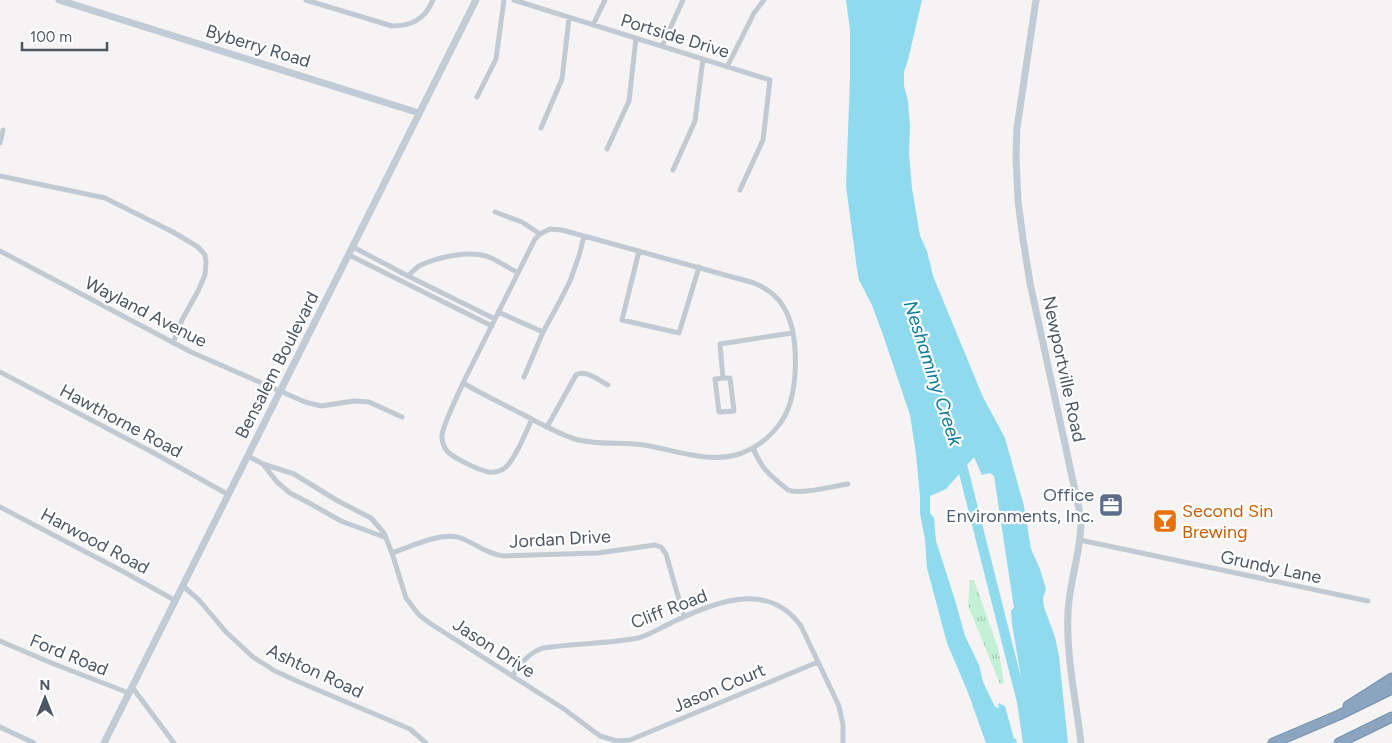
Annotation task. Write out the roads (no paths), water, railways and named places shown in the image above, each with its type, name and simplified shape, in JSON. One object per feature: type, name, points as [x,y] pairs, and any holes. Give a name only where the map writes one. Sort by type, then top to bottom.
[{"type":"highway","points":[[1317,725],[1392,678]]},
{"type":"highway","points":[[1273,743],[1317,725],[1392,689]]},
{"type":"highway","points":[[1338,743],[1392,717]]},
{"type":"main road","name":"Byberry Road","points":[[59,0],[419,113]]},
{"type":"main road","name":"Bensalem Boulevard","points":[[104,743],[476,0]]},
{"type":"main road","name":"Newportville Road","points":[[1036,0],[1017,128],[1018,201],[1030,283],[1081,524],[1068,616],[1070,657],[1081,743]]},
{"type":"street","points":[[306,0],[386,25],[403,26],[423,16],[433,0]]},
{"type":"street","points":[[477,97],[496,59],[504,0]]},
{"type":"street","name":"Portside Drive","points":[[514,0],[527,2],[569,18],[770,80],[763,140],[740,190]]},
{"type":"street","points":[[593,25],[605,0]]},
{"type":"street","points":[[662,46],[683,0]]},
{"type":"street","points":[[728,67],[754,13],[764,0]]},
{"type":"street","points":[[541,128],[562,79],[569,18]]},
{"type":"street","points":[[607,149],[628,100],[636,38]]},
{"type":"street","points":[[673,170],[695,121],[703,59]]},
{"type":"street","points":[[0,143],[3,130]]},
{"type":"street","points":[[0,176],[105,198],[173,232],[198,247],[205,255],[205,275],[173,343]]},
{"type":"street","points":[[496,212],[522,222],[540,234]]},
{"type":"street","points":[[464,383],[532,419],[546,427],[576,439],[591,442],[639,444],[714,458],[724,457],[753,448],[772,434],[786,414],[794,382],[795,365],[788,314],[771,291],[754,282],[584,236],[550,229],[540,234],[531,246],[464,383],[442,433],[442,441],[446,450],[457,458],[488,472],[496,472],[506,467],[511,460],[532,419]]},
{"type":"street","points":[[524,377],[543,332],[570,281],[584,236]]},
{"type":"street","points":[[353,248],[495,319]]},
{"type":"street","name":"Wayland Avenue","points":[[0,251],[173,343],[305,402],[321,406],[354,401],[369,402],[402,417]]},
{"type":"street","points":[[639,251],[622,320],[679,333],[699,267]]},
{"type":"street","points":[[408,276],[418,267],[431,262],[454,255],[478,254],[490,257],[518,273]]},
{"type":"street","points":[[349,255],[492,326]]},
{"type":"street","points":[[498,312],[543,332]]},
{"type":"street","points":[[724,378],[720,344],[792,333]]},
{"type":"street","name":"Hawthorne Road","points":[[0,372],[229,495]]},
{"type":"street","points":[[546,427],[576,375],[579,373],[585,372],[608,386]]},
{"type":"street","points":[[724,378],[730,378],[734,410],[719,412],[715,379],[724,378]]},
{"type":"street","points":[[753,448],[765,471],[792,491],[848,484]]},
{"type":"street","name":"Jason Drive","points":[[248,456],[263,464],[294,474],[338,501],[371,518],[384,532],[384,537],[392,553],[406,598],[419,615],[431,624],[564,710],[600,736],[617,741],[630,741]]},
{"type":"street","name":"Jason Drive","points":[[263,464],[277,482],[290,493],[341,521],[384,537]]},
{"type":"street","name":"Harwood Road","points":[[0,507],[124,572],[176,602]]},
{"type":"street","name":"Jordan Drive","points":[[392,553],[435,538],[448,536],[461,538],[487,552],[504,556],[598,554],[654,545],[663,549],[666,554],[684,617]]},
{"type":"street","name":"Grundy Lane","points":[[1080,540],[1368,601]]},
{"type":"street","name":"Ashton Road","points":[[183,586],[199,600],[226,632],[252,657],[287,677],[410,728],[426,743]]},
{"type":"street","name":"Cliff Road","points":[[512,676],[525,659],[536,650],[553,646],[638,638],[701,609],[745,599],[763,599],[784,608],[795,617],[801,626],[842,715],[843,743]]},
{"type":"street","name":"Ford Road","points":[[0,641],[70,671],[130,690]]},
{"type":"street","name":"Jason Court","points":[[630,741],[818,662]]},
{"type":"street","points":[[130,690],[174,743]]},
{"type":"street","points":[[0,727],[34,743]]},
{"type":"water","points":[[846,0],[922,0],[904,72],[904,86],[908,101],[910,127],[909,154],[912,188],[920,236],[927,251],[933,276],[983,397],[1005,438],[1024,506],[1031,549],[1046,589],[1043,598],[1044,607],[1055,637],[1059,656],[1068,743],[1023,743],[1026,713],[1025,701],[1012,624],[1011,610],[1014,608],[994,476],[990,473],[982,475],[974,457],[946,489],[930,496],[930,513],[934,518],[936,541],[965,636],[979,665],[983,682],[995,707],[999,708],[998,703],[1005,706],[1014,739],[1016,739],[1017,743],[986,743],[967,690],[947,643],[927,568],[925,539],[920,514],[916,454],[910,415],[882,332],[872,305],[859,280],[857,269],[846,186],[850,30]]},
{"type":"waterway","name":"Neshaminy Creek","points":[[960,457],[1022,702],[1028,743]]},
{"type":"place","name":"Office Environments, Inc.","points":[[1111,505]]},
{"type":"place","name":"Second Sin Brewing","points":[[1165,521]]}]
